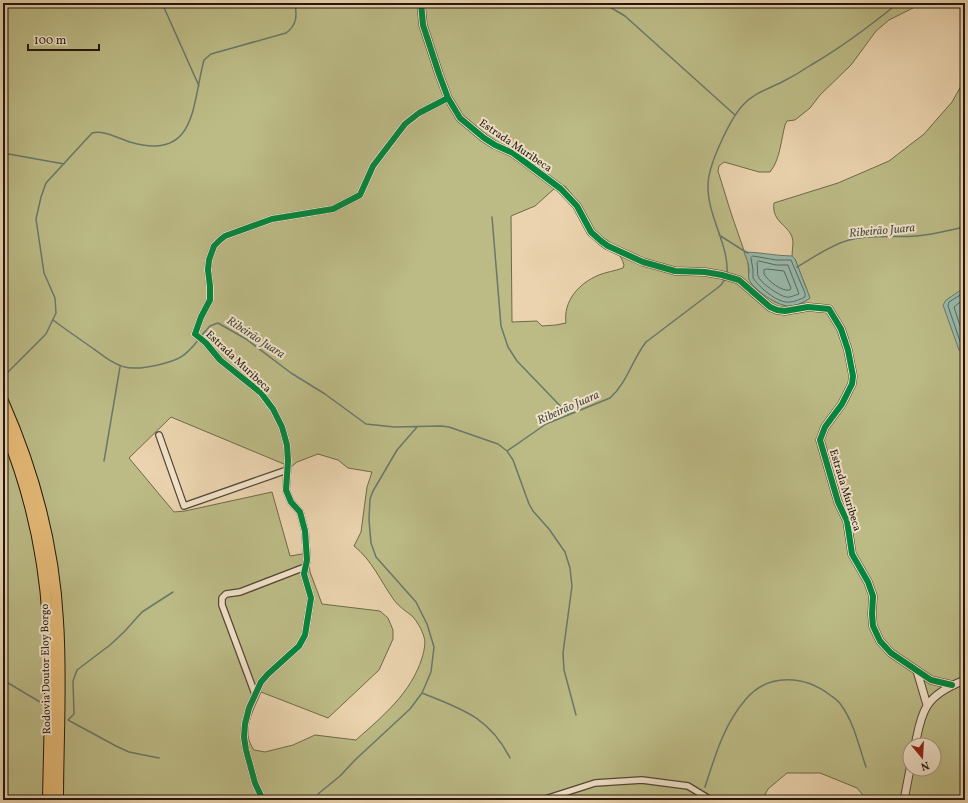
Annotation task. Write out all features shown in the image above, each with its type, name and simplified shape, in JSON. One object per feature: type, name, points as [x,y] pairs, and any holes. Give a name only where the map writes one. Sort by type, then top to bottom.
[{"type":"highway","name":"Rodovia Doutor Eloy Borgo","points":[[3,402],[23,451],[35,487],[45,525],[55,582],[60,660],[58,800]]},
{"type":"highway","name":"Rodovia Doutor Eloy Borgo","points":[[3,426],[18,466],[31,509],[45,584],[50,660],[48,800]]},
{"type":"street","name":"Estrada Muribeca","points":[[421,3],[423,21],[428,42],[448,98],[460,118],[495,145],[513,153],[561,189],[577,206],[591,232],[608,246],[643,262],[675,271],[705,272],[739,280],[770,307],[777,310],[785,311],[808,307],[829,309],[841,329],[848,350],[853,376],[852,384],[842,404],[825,427],[820,440],[838,502],[847,521],[852,554],[868,582],[873,596],[873,626],[880,641],[891,653],[917,671]]},
{"type":"street","name":"Estrada Muribeca","points":[[263,800],[252,775],[246,750],[244,737],[245,724],[249,708],[261,682],[299,646],[305,635],[310,598],[304,574],[307,550],[305,531],[300,512],[291,502],[286,490],[288,454],[285,437],[273,409],[261,393],[220,360],[195,334],[201,317],[210,300],[208,270],[211,252],[214,246],[225,236],[272,219],[333,209],[360,195],[373,166],[405,124],[419,113],[448,98]]},
{"type":"street","points":[[159,435],[184,506],[287,470]]},
{"type":"street","points":[[255,694],[222,605],[222,598],[226,594],[240,592],[305,567]]},
{"type":"street","points":[[917,671],[931,680],[952,685]]},
{"type":"street","points":[[917,671],[927,705]]},
{"type":"street","points":[[917,737],[927,705],[952,685],[965,680]]},
{"type":"street","points":[[904,800],[908,777]]},
{"type":"street","points":[[542,800],[595,783],[642,780],[688,786],[711,800]]},
{"type":"shaded area","points":[[3,3],[918,3],[913,8],[889,20],[876,31],[851,65],[820,95],[810,108],[795,120],[787,121],[776,162],[770,172],[759,172],[724,162],[719,166],[718,171],[748,262],[749,279],[756,289],[775,302],[789,307],[804,302],[810,298],[795,259],[792,256],[792,236],[778,220],[774,210],[774,203],[838,183],[889,161],[924,134],[952,102],[965,79],[965,288],[959,350],[965,355],[965,800],[867,800],[857,788],[820,773],[787,773],[768,789],[762,800],[3,800]],"holes":[[[565,186],[577,201],[600,245],[618,254],[624,265],[623,268],[592,278],[579,288],[570,300],[567,307],[566,323],[542,326],[537,321],[512,322],[511,216],[535,206],[555,188]],[[171,417],[291,467],[297,462],[318,454],[338,460],[348,468],[372,472],[367,487],[361,532],[354,546],[371,564],[396,603],[416,620],[425,639],[425,644],[422,658],[411,682],[386,713],[356,740],[315,735],[293,745],[265,752],[254,750],[250,743],[248,729],[249,721],[261,692],[328,718],[379,670],[393,639],[393,630],[388,618],[380,611],[322,604],[310,572],[308,553],[290,556],[272,492],[185,511],[174,512],[129,458]]]},
{"type":"water","points":[[744,252],[792,256],[795,259],[810,298],[800,304],[785,306],[766,297],[755,288],[749,279],[749,270]]},
{"type":"water","points":[[964,288],[965,355],[959,350],[943,305],[946,300]]},
{"type":"waterway","points":[[162,3],[199,86]]},
{"type":"waterway","points":[[3,377],[46,334],[56,313],[55,298],[44,273],[36,219],[46,183],[92,133],[106,133],[130,142],[152,146],[168,144],[180,136],[188,125],[193,111],[204,60],[211,54],[286,33],[290,30],[295,20],[295,3]]},
{"type":"waterway","points":[[603,3],[625,16],[735,115]]},
{"type":"waterway","points":[[727,273],[725,252],[711,207],[708,185],[709,176],[716,155],[732,121],[743,105],[752,97],[793,76],[834,51],[898,3]]},
{"type":"waterway","points":[[3,153],[64,164]]},
{"type":"waterway","points":[[492,217],[501,326],[508,347],[517,361],[568,414]]},
{"type":"waterway","name":"Ribeirão Juara","points":[[797,267],[828,248],[857,238],[935,234],[965,227]]},
{"type":"waterway","name":"Ribeirão Juara","points":[[719,235],[748,253]]},
{"type":"waterway","name":"Ribeirão Juara","points":[[507,451],[546,424],[610,398],[621,385],[646,342],[716,289],[725,279]]},
{"type":"waterway","name":"Ribeirão Juara","points":[[53,320],[108,359],[129,368],[146,367],[177,359],[190,350],[199,339]]},
{"type":"waterway","name":"Ribeirão Juara","points":[[201,336],[210,326],[218,323],[246,339],[291,373],[325,394],[366,424],[394,427],[449,427],[498,444],[507,451],[513,460],[529,504],[565,552],[570,568],[572,586],[563,653],[564,670],[576,715]]},
{"type":"waterway","points":[[104,461],[120,367]]},
{"type":"waterway","points":[[318,794],[340,776],[410,709],[422,693],[431,672],[434,647],[427,624],[416,602],[376,557],[371,543],[369,520],[370,499],[373,491],[397,450],[417,427]]},
{"type":"waterway","points":[[159,758],[129,752],[68,720],[74,714],[73,681],[77,670],[110,645],[142,612],[173,592]]},
{"type":"waterway","points":[[3,680],[40,702]]},
{"type":"waterway","points":[[705,787],[721,741],[738,709],[755,691],[775,681],[798,681],[809,684],[820,688],[838,701],[846,712],[853,727],[866,767]]},
{"type":"waterway","points":[[422,693],[450,704],[473,716],[493,733],[502,744],[510,758]]},
{"type":"cycle path","points":[[421,3],[423,25],[439,74],[448,98],[460,118],[484,138],[513,153],[561,189],[577,206],[591,232],[601,241],[608,246],[643,262],[675,271],[705,272],[739,280],[770,307],[777,310],[785,311],[808,307],[829,309],[841,329],[848,350],[853,376],[852,384],[842,404],[825,427],[820,440],[838,502],[847,521],[852,554],[868,582],[873,596],[873,626],[880,641],[891,653],[931,680],[952,685]]},
{"type":"cycle path","points":[[263,800],[255,783],[246,750],[244,737],[245,724],[249,708],[261,682],[299,646],[305,635],[311,598],[304,574],[307,560],[305,531],[300,512],[291,502],[286,490],[288,461],[287,445],[282,427],[273,409],[261,393],[220,360],[206,343],[195,334],[201,317],[210,300],[208,270],[209,260],[214,246],[225,236],[272,219],[333,209],[360,195],[373,166],[405,124],[419,113],[448,98]]}]
